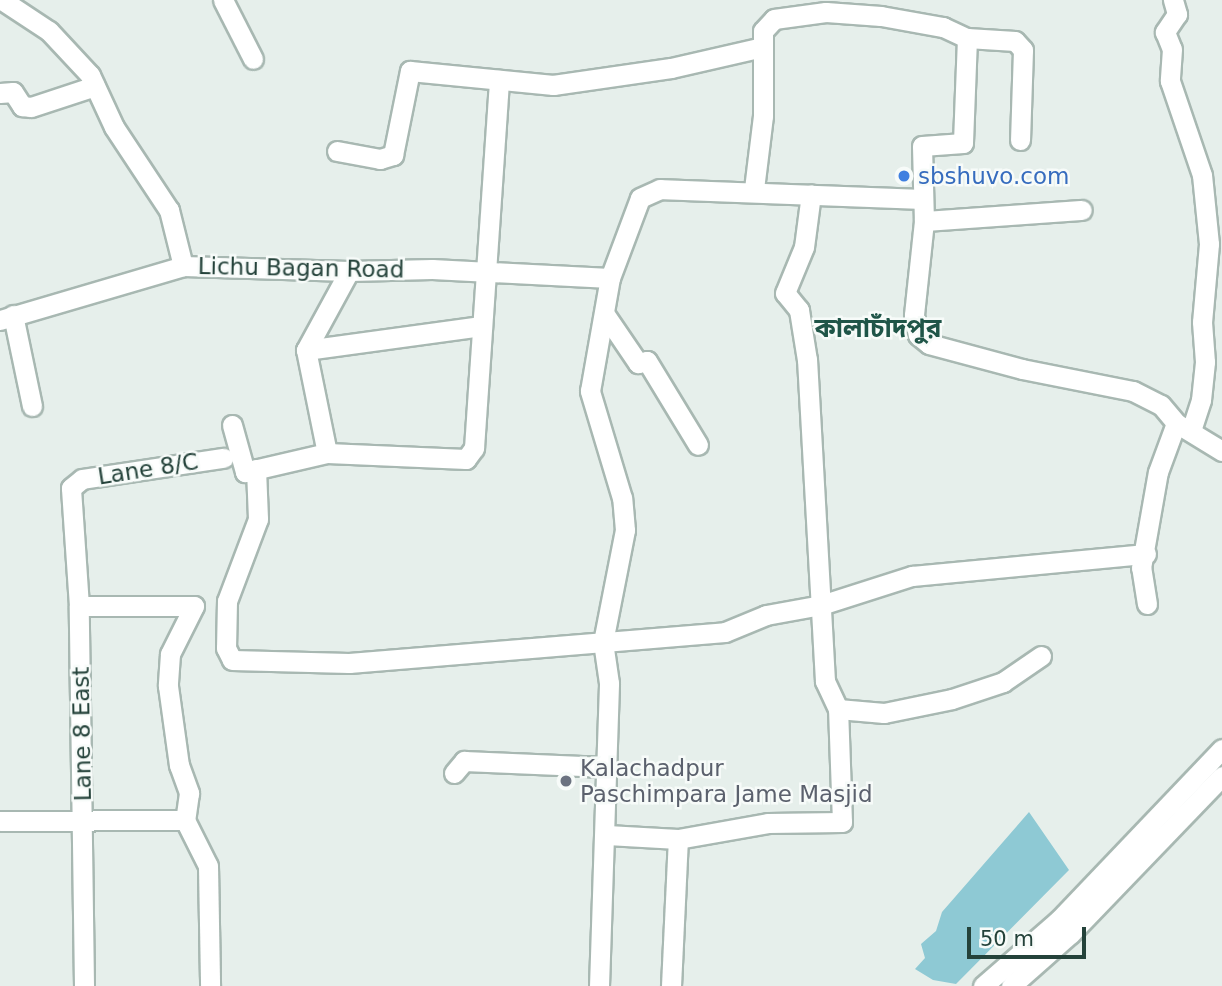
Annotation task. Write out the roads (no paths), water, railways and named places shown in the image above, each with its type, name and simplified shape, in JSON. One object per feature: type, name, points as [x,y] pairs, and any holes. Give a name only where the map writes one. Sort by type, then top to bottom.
[{"type":"street","points":[[2,0],[72,51],[95,86],[114,128],[169,210],[183,265]]},
{"type":"street","points":[[223,0],[226,13],[253,59]]},
{"type":"street","points":[[1147,604],[1141,568],[1146,554],[1158,472],[1184,427],[1204,375],[1202,322],[1209,244],[1202,175],[1170,81],[1172,49],[1165,32],[1177,14],[1173,0]]},
{"type":"street","points":[[754,189],[763,116],[763,31],[774,19],[882,8],[943,27],[967,38],[1015,41],[1023,50],[1020,140]]},
{"type":"street","points":[[967,38],[963,143],[922,146],[920,199],[924,221],[914,315],[918,335],[929,344],[1022,369],[1133,391],[1161,405],[1184,427],[1222,451]]},
{"type":"street","points":[[337,151],[380,159],[393,155],[410,71],[553,85],[671,68],[763,47]]},
{"type":"street","points":[[232,425],[245,472],[327,453],[466,459],[474,448],[499,80]]},
{"type":"street","points":[[0,93],[13,92],[22,106],[32,107],[95,86]]},
{"type":"street","points":[[599,986],[607,835],[609,683],[603,642],[625,530],[622,498],[590,391],[606,316],[610,278],[640,198],[660,188],[754,189],[920,199]]},
{"type":"street","points":[[607,835],[678,839],[768,823],[842,822],[838,709],[825,681],[807,360],[799,310],[785,293],[804,247],[811,194]]},
{"type":"street","points":[[924,221],[1082,210]]},
{"type":"street","name":"Lichu Bagan Road","points":[[7,317],[183,265],[349,271],[432,269],[485,274],[610,278]]},
{"type":"street","points":[[327,453],[306,350],[349,271]]},
{"type":"street","points":[[606,316],[638,363],[648,361],[657,385],[698,445]]},
{"type":"street","points":[[7,317],[32,406]]},
{"type":"street","points":[[306,350],[481,326]]},
{"type":"street","name":"Lane 8/C","points":[[74,482],[223,458]]},
{"type":"street","points":[[256,469],[258,519],[227,601],[226,648],[232,660],[349,663],[725,632],[766,615],[821,605],[912,576],[1146,554]]},
{"type":"street","name":"Lane 8 East","points":[[74,482],[84,821],[84,986]]},
{"type":"street","points":[[79,606],[194,606],[170,654],[168,685],[179,765],[189,793],[186,820],[208,866],[210,986]]},
{"type":"street","points":[[838,709],[884,713],[952,699],[1003,682],[1041,656]]},
{"type":"street","points":[[983,986],[1059,920],[1222,749]]},
{"type":"street","points":[[454,773],[464,761],[606,767]]},
{"type":"street","points":[[1011,986],[1070,934],[1222,776]]},
{"type":"street","points":[[0,821],[186,820]]},
{"type":"street","points":[[671,986],[678,839]]},
{"type":"water","points":[[1029,812],[1069,870],[956,984],[933,980],[915,969],[925,958],[921,944],[936,931],[942,912]]},
{"type":"place","name":"sbshuvo.com","points":[[904,176]]},
{"type":"place","name":"Kalachadpur Paschimpara Jame Masjid","points":[[566,781]]},
{"type":"district","name":"কালাচাঁদপুর","points":[[878,329]]}]
